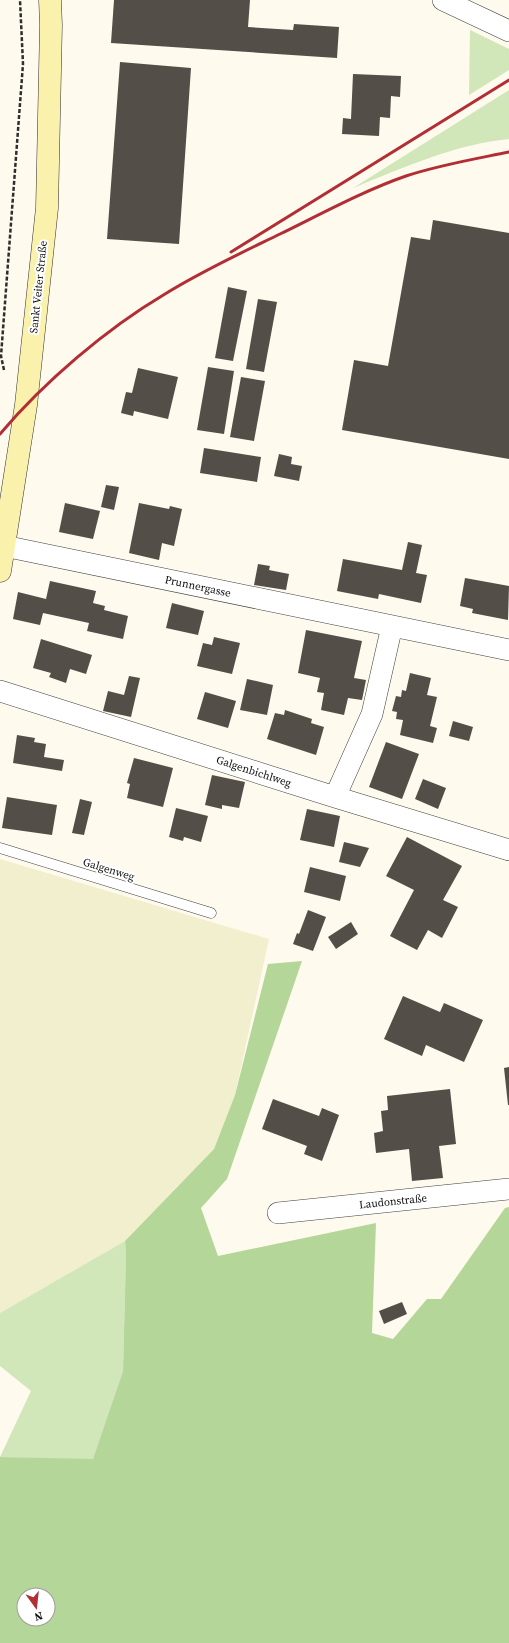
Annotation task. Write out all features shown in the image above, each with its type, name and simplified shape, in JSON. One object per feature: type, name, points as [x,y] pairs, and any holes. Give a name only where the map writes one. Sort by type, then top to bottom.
[{"type":"main road","name":"Sankt Veiter Straße","points":[[0,571],[26,405],[47,208],[51,25],[50,0]]},
{"type":"street","points":[[443,0],[509,31]]},
{"type":"street","name":"Prunnergasse","points":[[4,546],[509,650]]},
{"type":"street","points":[[335,797],[372,714],[392,626]]},
{"type":"street","name":"Galgenbichlweg","points":[[0,690],[335,797],[509,850]]},
{"type":"street","name":"Laudonstraße","points":[[278,1213],[509,1189]]},
{"type":"lane","name":"Galgenweg","points":[[0,848],[211,913]]},
{"type":"path","points":[[6,376],[1,356],[23,64],[20,0]]},
{"type":"shaded area","points":[[0,859],[269,939],[235,1095],[214,1149],[125,1241],[0,1313]]},
{"type":"green space","points":[[470,30],[509,49],[509,70],[469,95]]},
{"type":"green space","points":[[509,90],[509,139],[449,151],[353,188]]},
{"type":"green space","points":[[302,961],[227,1179],[201,1208],[218,1256],[376,1223],[372,1333],[393,1339],[427,1299],[441,1299],[505,1208],[509,1207],[509,1643],[0,1643],[0,1457],[93,1459],[123,1371],[125,1241],[214,1149],[235,1095],[268,964]]},
{"type":"green space","points":[[125,1241],[123,1371],[93,1460],[0,1457],[31,1391],[0,1366],[0,1313]]},
{"type":"building","points":[[114,0],[250,0],[248,27],[293,30],[294,24],[339,27],[337,58],[111,43]]},
{"type":"building","points":[[120,62],[191,68],[179,244],[107,239]]},
{"type":"building","points":[[353,74],[401,76],[400,97],[391,96],[390,118],[380,117],[379,136],[342,134],[343,118],[351,119]]},
{"type":"building","points":[[433,220],[509,233],[509,459],[342,430],[354,360],[388,366],[411,237],[430,240]]},
{"type":"building","points":[[228,287],[247,291],[233,361],[215,358]]},
{"type":"building","points":[[258,299],[277,302],[264,372],[246,369]]},
{"type":"building","points":[[208,367],[234,371],[224,434],[197,430]]},
{"type":"building","points":[[138,368],[178,377],[168,419],[134,411],[133,416],[121,413],[126,392],[132,393]]},
{"type":"building","points":[[241,377],[265,381],[254,441],[230,437]]},
{"type":"building","points":[[204,448],[261,457],[257,482],[200,473]]},
{"type":"building","points":[[279,454],[292,457],[291,464],[302,466],[299,481],[274,476]]},
{"type":"building","points":[[106,485],[119,487],[114,510],[101,507]]},
{"type":"building","points":[[65,503],[100,511],[93,539],[59,532]]},
{"type":"building","points":[[139,503],[169,509],[170,506],[182,509],[174,546],[162,543],[159,560],[129,553]]},
{"type":"building","points":[[408,542],[422,545],[416,573],[427,575],[421,603],[379,594],[378,599],[337,591],[343,559],[402,570]]},
{"type":"building","points":[[258,564],[270,566],[269,570],[289,574],[286,590],[254,585]]},
{"type":"building","points":[[465,578],[509,586],[508,620],[472,613],[473,609],[460,606]]},
{"type":"building","points":[[50,581],[96,591],[93,603],[105,606],[104,610],[128,616],[123,639],[87,631],[89,623],[43,613],[40,625],[13,619],[18,592],[46,599]]},
{"type":"building","points":[[172,603],[204,611],[198,635],[166,628]]},
{"type":"building","points":[[306,630],[362,641],[354,678],[366,680],[362,700],[348,698],[344,715],[321,710],[324,693],[317,692],[320,678],[298,673]]},
{"type":"building","points":[[214,637],[240,643],[232,674],[197,666],[203,643],[212,645]]},
{"type":"building","points":[[41,639],[92,655],[86,674],[70,669],[66,683],[49,677],[51,673],[33,668]]},
{"type":"building","points":[[410,673],[431,678],[427,695],[437,697],[430,726],[437,728],[433,743],[400,735],[403,720],[396,719],[397,712],[392,711],[396,696],[401,697],[402,690],[406,691]]},
{"type":"building","points":[[129,676],[140,678],[131,717],[103,711],[108,691],[124,695]]},
{"type":"building","points":[[247,679],[273,685],[267,715],[240,710]]},
{"type":"building","points":[[205,692],[236,701],[228,728],[197,719]]},
{"type":"building","points":[[285,710],[312,719],[311,723],[324,727],[316,755],[267,739],[275,713],[284,715]]},
{"type":"building","points":[[453,721],[473,727],[469,741],[449,736]]},
{"type":"building","points":[[17,735],[35,738],[34,742],[46,744],[44,757],[64,760],[62,771],[13,763]]},
{"type":"building","points":[[386,742],[419,754],[402,799],[369,787]]},
{"type":"building","points":[[134,758],[173,768],[163,807],[127,798],[130,784],[127,783]]},
{"type":"building","points":[[212,775],[245,782],[239,808],[222,805],[222,809],[205,805]]},
{"type":"building","points":[[423,779],[446,788],[438,809],[415,799]]},
{"type":"building","points":[[7,797],[57,805],[52,835],[2,828]]},
{"type":"building","points":[[80,799],[92,802],[84,835],[72,833]]},
{"type":"building","points":[[176,808],[208,816],[201,842],[184,837],[183,841],[169,837]]},
{"type":"building","points":[[307,809],[340,816],[334,847],[300,840]]},
{"type":"building","points":[[407,837],[462,866],[443,900],[458,907],[442,938],[428,930],[417,950],[390,936],[414,890],[386,876]]},
{"type":"building","points":[[344,842],[369,848],[360,867],[339,862]]},
{"type":"building","points":[[310,867],[346,876],[340,901],[304,892]]},
{"type":"building","points":[[308,910],[326,917],[313,951],[293,944],[297,933],[299,934]]},
{"type":"building","points":[[351,922],[358,934],[336,949],[328,937]]},
{"type":"building","points":[[403,996],[440,1012],[444,1003],[483,1020],[464,1062],[426,1045],[422,1056],[384,1039]]},
{"type":"building","points":[[509,1067],[509,1105],[508,1105],[504,1068]]},
{"type":"building","points":[[450,1089],[456,1144],[439,1146],[443,1178],[412,1181],[409,1149],[376,1153],[374,1133],[383,1131],[381,1111],[388,1110],[387,1096]]},
{"type":"building","points":[[273,1099],[319,1116],[322,1108],[339,1115],[322,1161],[304,1154],[307,1146],[262,1129]]},
{"type":"building","points":[[402,1302],[407,1314],[384,1324],[379,1311]]},
{"type":"railway","points":[[231,252],[509,80]]},
{"type":"railway","points":[[0,434],[36,395],[98,340],[143,308],[193,278],[236,255],[342,203],[390,182],[457,162],[509,152]]}]
